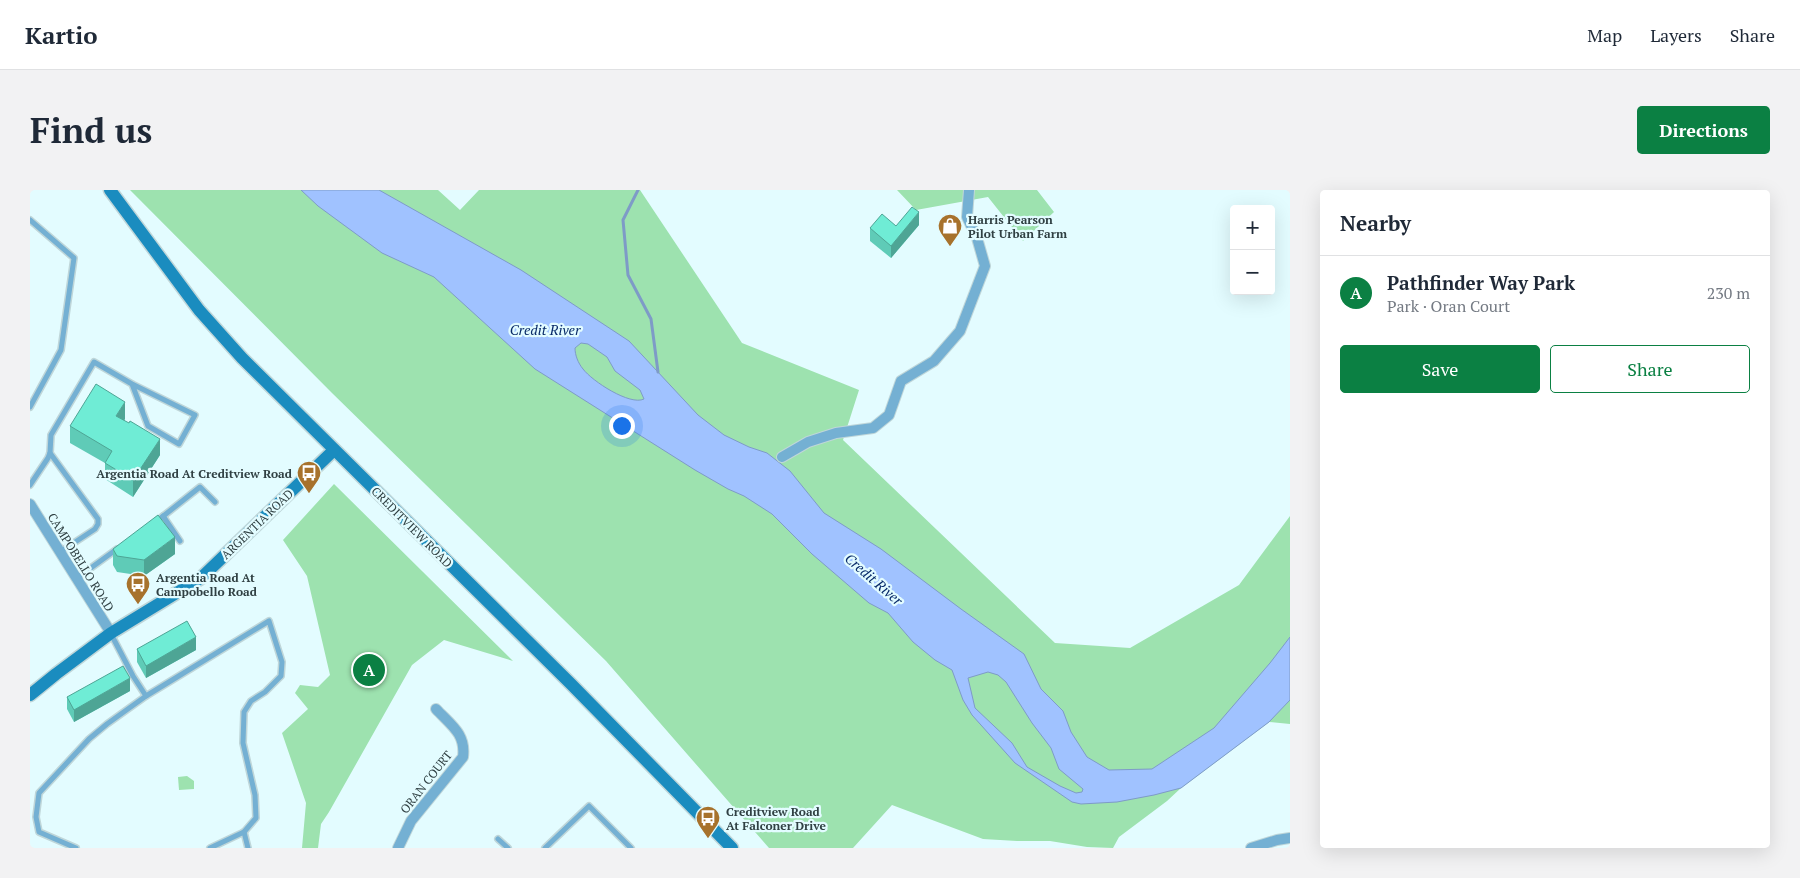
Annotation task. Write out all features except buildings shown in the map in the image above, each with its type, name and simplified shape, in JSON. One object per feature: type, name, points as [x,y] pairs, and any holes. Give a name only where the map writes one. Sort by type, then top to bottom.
[{"type":"main road","name":"CREDITVIEW ROAD","points":[[110,190],[199,310],[242,358],[571,684],[732,848]]},
{"type":"main road","name":"ARGENTIA ROAD","points":[[30,695],[110,633],[201,578],[334,450]]},
{"type":"street","points":[[782,457],[808,442],[836,433],[873,428],[889,415],[901,381],[934,361],[960,331],[985,266],[968,217],[969,190]]},
{"type":"street","name":"CAMPOBELLO ROAD","points":[[30,504],[110,633]]},
{"type":"street","name":"ORAN COURT","points":[[398,848],[411,820],[463,757],[464,746],[462,737],[436,709]]},
{"type":"street","points":[[1251,848],[1290,838]]},
{"type":"lane","points":[[30,220],[74,258],[61,350],[30,407]]},
{"type":"lane","points":[[30,485],[50,453],[51,435],[94,362],[132,384],[195,415],[179,444],[148,426],[132,384]]},
{"type":"lane","points":[[50,453],[98,519],[95,529],[60,552]]},
{"type":"lane","points":[[155,522],[200,487],[215,502]]},
{"type":"lane","points":[[163,516],[180,541]]},
{"type":"lane","points":[[77,578],[124,544]]},
{"type":"lane","points":[[76,848],[39,832],[36,818],[39,793],[89,739],[107,724],[146,696],[269,621],[282,662],[281,676],[265,692],[252,701],[244,712],[243,743],[255,796],[256,818],[244,832],[210,848]]},
{"type":"lane","points":[[110,633],[146,696]]},
{"type":"lane","points":[[545,848],[589,806],[631,848]]},
{"type":"lane","points":[[244,832],[248,848]]},
{"type":"lane","points":[[498,839],[508,848]]},
{"type":"green space","points":[[130,190],[438,190],[460,210],[479,190],[640,190],[742,343],[859,390],[843,440],[1055,643],[1130,648],[1239,585],[1290,516],[1290,724],[1269,722],[1119,837],[1113,848],[1087,847],[1050,841],[983,839],[892,805],[853,848],[769,848],[606,661],[332,393]]},
{"type":"green space","points":[[897,190],[1037,190],[1054,212],[1023,241],[988,197],[916,210]]},
{"type":"green space","points":[[334,484],[513,661],[444,640],[412,665],[321,824],[318,848],[302,848],[306,803],[282,733],[308,709],[295,693],[300,685],[318,687],[330,675],[307,576],[283,540]]},
{"type":"green space","points":[[187,776],[194,781],[194,789],[179,790],[178,777]]},
{"type":"water","name":"Credit River","points":[[301,190],[379,190],[521,270],[629,341],[698,415],[724,435],[767,453],[790,471],[824,513],[881,549],[1024,654],[1041,689],[1063,711],[1071,732],[1087,757],[1109,770],[1152,769],[1214,728],[1290,637],[1290,700],[1269,722],[1181,788],[1117,802],[1081,804],[1072,802],[1015,763],[972,715],[963,700],[952,670],[935,660],[913,642],[888,613],[869,603],[812,554],[772,514],[744,496],[695,470],[535,369],[434,277],[382,253],[318,206]],"holes":[[[581,343],[588,344],[607,357],[615,371],[640,390],[644,399],[630,399],[621,396],[594,380],[583,369],[577,359],[575,348]],[[988,672],[998,675],[1006,682],[1032,723],[1051,748],[1059,769],[1083,789],[1082,792],[1076,793],[1060,786],[1027,767],[1012,743],[975,708],[968,678]]]},
{"type":"waterway","points":[[638,190],[623,220],[628,275],[651,319],[658,372]]},
{"type":"place","name":"Harris Pearson Pilot Urban Farm","points":[[950,247]]},
{"type":"place","name":"Argentia Road At Creditview Road","points":[[309,494]]},
{"type":"place","name":"Argentia Road At Campobello Road","points":[[138,605]]},
{"type":"place","name":"Pathfinder Way Park","points":[[369,670]]},
{"type":"place","name":"Creditview Road At Falconer Drive","points":[[708,839]]}]
